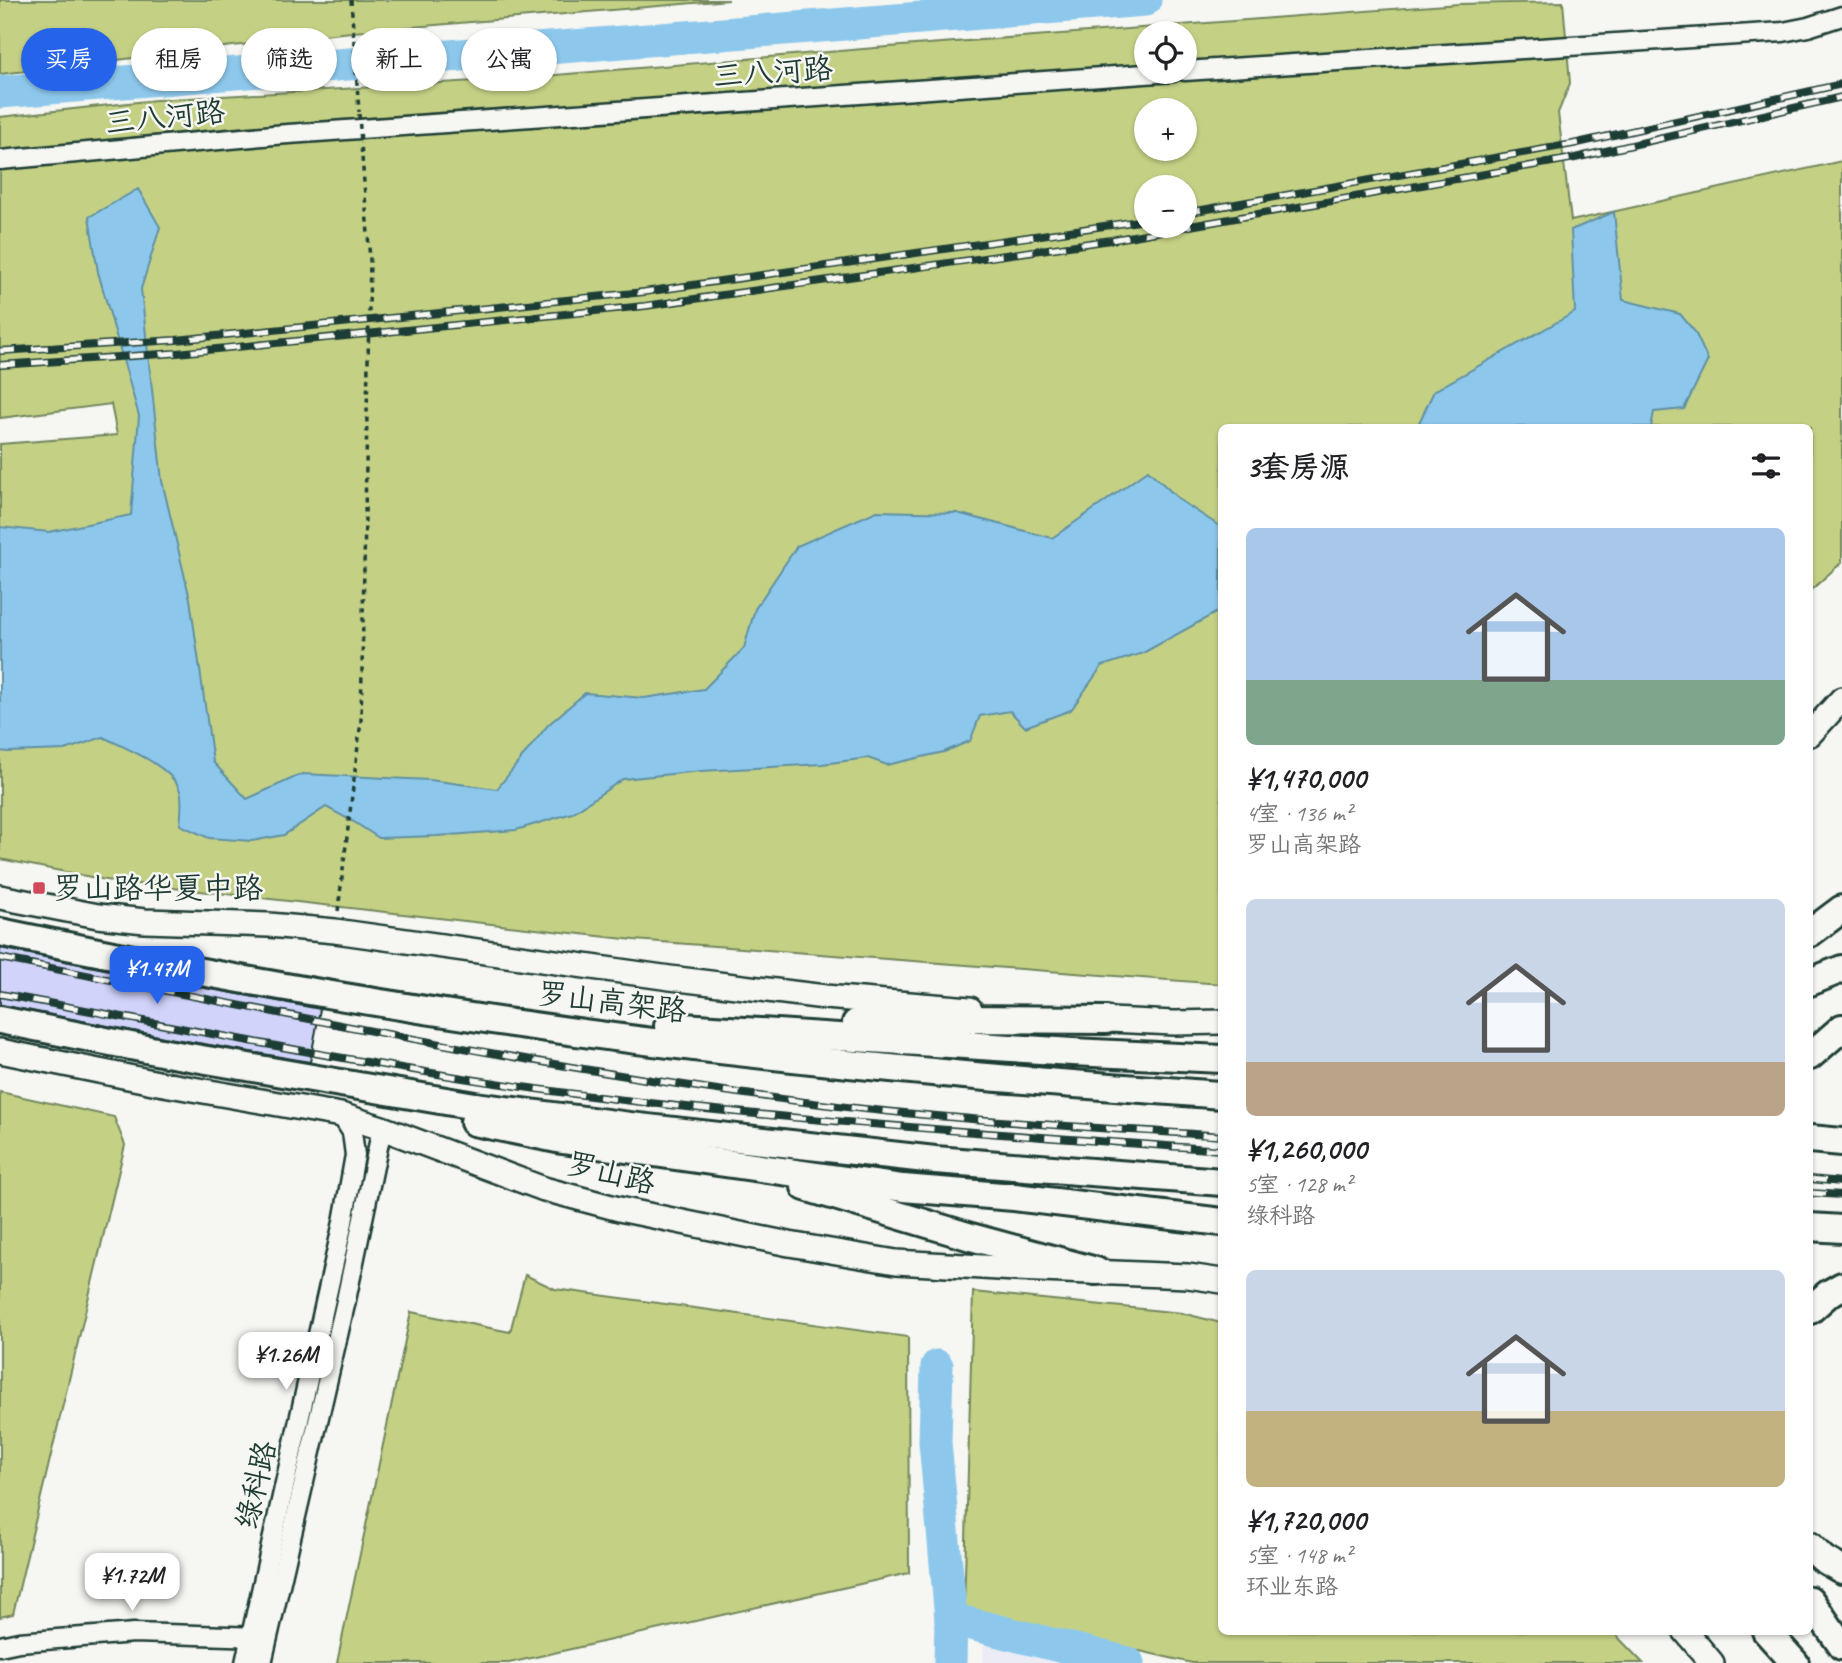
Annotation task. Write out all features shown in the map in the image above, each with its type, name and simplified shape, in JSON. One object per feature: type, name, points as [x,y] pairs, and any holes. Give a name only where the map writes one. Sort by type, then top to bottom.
[{"type":"highway","points":[[1813,931],[1842,909]]},
{"type":"highway","name":"罗山高架路","points":[[0,932],[184,969],[488,1019],[664,1043],[942,1073],[1218,1095]]},
{"type":"highway","points":[[184,969],[641,1025],[1218,1059]]},
{"type":"highway","points":[[1813,981],[1842,969]]},
{"type":"highway","points":[[641,1025],[797,1026],[960,1019],[1106,1020]]},
{"type":"highway","points":[[0,1020],[166,1053],[475,1106],[934,1160],[1218,1182]]},
{"type":"highway","points":[[1813,1053],[1842,1028]]},
{"type":"highway","points":[[166,1053],[411,1109],[562,1140],[904,1188],[1014,1197],[1218,1222]]},
{"type":"highway","points":[[1813,1139],[1842,1142]]},
{"type":"highway","points":[[670,1155],[762,1174],[971,1237],[1096,1271]]},
{"type":"highway","points":[[1813,1227],[1842,1229]]},
{"type":"highway","points":[[1813,1307],[1842,1286]]},
{"type":"highway","points":[[1813,1549],[1823,1559],[1842,1570]]},
{"type":"highway","points":[[1813,1590],[1842,1612]]},
{"type":"highway","points":[[1813,1604],[1842,1646]]},
{"type":"highway","points":[[1770,1635],[1795,1663]]},
{"type":"main road","points":[[1813,731],[1842,699]]},
{"type":"main road","points":[[0,897],[98,916],[335,931],[592,968],[825,997],[1106,1020],[1218,1023]]},
{"type":"main road","name":"罗山路","points":[[0,1051],[158,1083],[341,1115],[544,1189],[619,1209],[763,1239],[895,1262],[1188,1276],[1218,1280]]},
{"type":"main road","points":[[1688,1635],[1712,1663]]},
{"type":"street","points":[[1197,70],[1783,32],[1842,16]]},
{"type":"street","name":"三八河路","points":[[0,160],[288,134],[1134,75]]},
{"type":"street","name":"绿科路","points":[[262,1663],[259,1637],[355,1154],[352,1132],[341,1115]]},
{"type":"street","name":"绿科路","points":[[245,1663],[259,1637],[345,1305],[382,1128]]},
{"type":"street","points":[[0,1646],[19,1642],[134,1633],[259,1637]]},
{"type":"path","points":[[335,931],[361,721],[370,260],[351,0]]},
{"type":"shaded area","points":[[984,1636],[1094,1663],[983,1663]]},
{"type":"green space","points":[[0,0],[729,0],[400,28],[351,28],[351,32],[337,33],[337,28],[241,28],[241,45],[227,47],[227,28],[131,28],[131,58],[117,60],[117,28],[21,28],[21,71],[0,74]]},
{"type":"green space","points":[[1563,2],[1570,83],[1558,113],[1571,221],[1842,161],[1842,562],[1813,588],[1813,424],[1218,424],[1218,984],[634,940],[111,881],[0,859],[0,444],[117,435],[111,404],[0,418],[0,117],[156,100],[351,88],[351,91],[447,91],[447,83],[461,82],[461,91],[557,91],[557,75],[1134,28],[1134,84],[1197,84],[1197,24],[1459,4]]},
{"type":"green space","points":[[0,1092],[114,1117],[125,1145],[13,1614],[0,1617]]},
{"type":"green space","points":[[525,1275],[555,1289],[908,1337],[909,1573],[509,1663],[337,1663],[411,1312],[510,1332]]},
{"type":"green space","points":[[973,1292],[1182,1313],[1218,1322],[1218,1635],[1616,1635],[1643,1663],[1192,1663],[964,1611]]},
{"type":"water","points":[[138,189],[160,227],[141,289],[162,481],[190,599],[213,762],[247,799],[302,774],[430,780],[497,789],[548,725],[585,693],[644,698],[704,689],[744,648],[755,609],[797,546],[877,511],[957,513],[1052,538],[1148,470],[1181,501],[1218,525],[1218,612],[1143,653],[1102,666],[1071,710],[1025,727],[1010,711],[980,716],[970,741],[944,752],[887,765],[868,758],[623,779],[572,813],[516,830],[379,838],[326,807],[284,835],[252,841],[209,838],[180,825],[181,795],[168,774],[147,759],[103,737],[65,750],[0,751],[0,527],[49,532],[131,515],[139,416],[98,272],[89,217]]},
{"type":"water","points":[[1614,212],[1623,300],[1680,314],[1695,332],[1708,360],[1684,409],[1654,412],[1652,424],[1418,424],[1434,391],[1575,312],[1571,230]]},
{"type":"building","points":[[0,948],[320,1009],[310,1062],[0,1005]]},
{"type":"waterway","points":[[0,92],[1145,0]]},
{"type":"waterway","points":[[937,1366],[935,1442],[951,1619],[950,1663]]},
{"type":"waterway","points":[[951,1619],[1128,1663]]},
{"type":"railway","points":[[1197,211],[1573,144],[1842,84]]},
{"type":"railway","points":[[0,365],[177,353],[645,306],[1111,240],[1575,158],[1842,97]]},
{"type":"railway","points":[[0,351],[176,340],[644,292],[1134,222]]},
{"type":"railway","points":[[0,958],[390,1034],[684,1085],[892,1112],[1218,1136]]},
{"type":"railway","points":[[0,994],[335,1057],[622,1100],[793,1117],[1218,1150]]},
{"type":"railway","points":[[1813,1179],[1842,1182]]},
{"type":"railway","points":[[1813,1193],[1842,1195]]},
{"type":"place","name":"罗山路华夏中路","points":[[39,888]]}]
